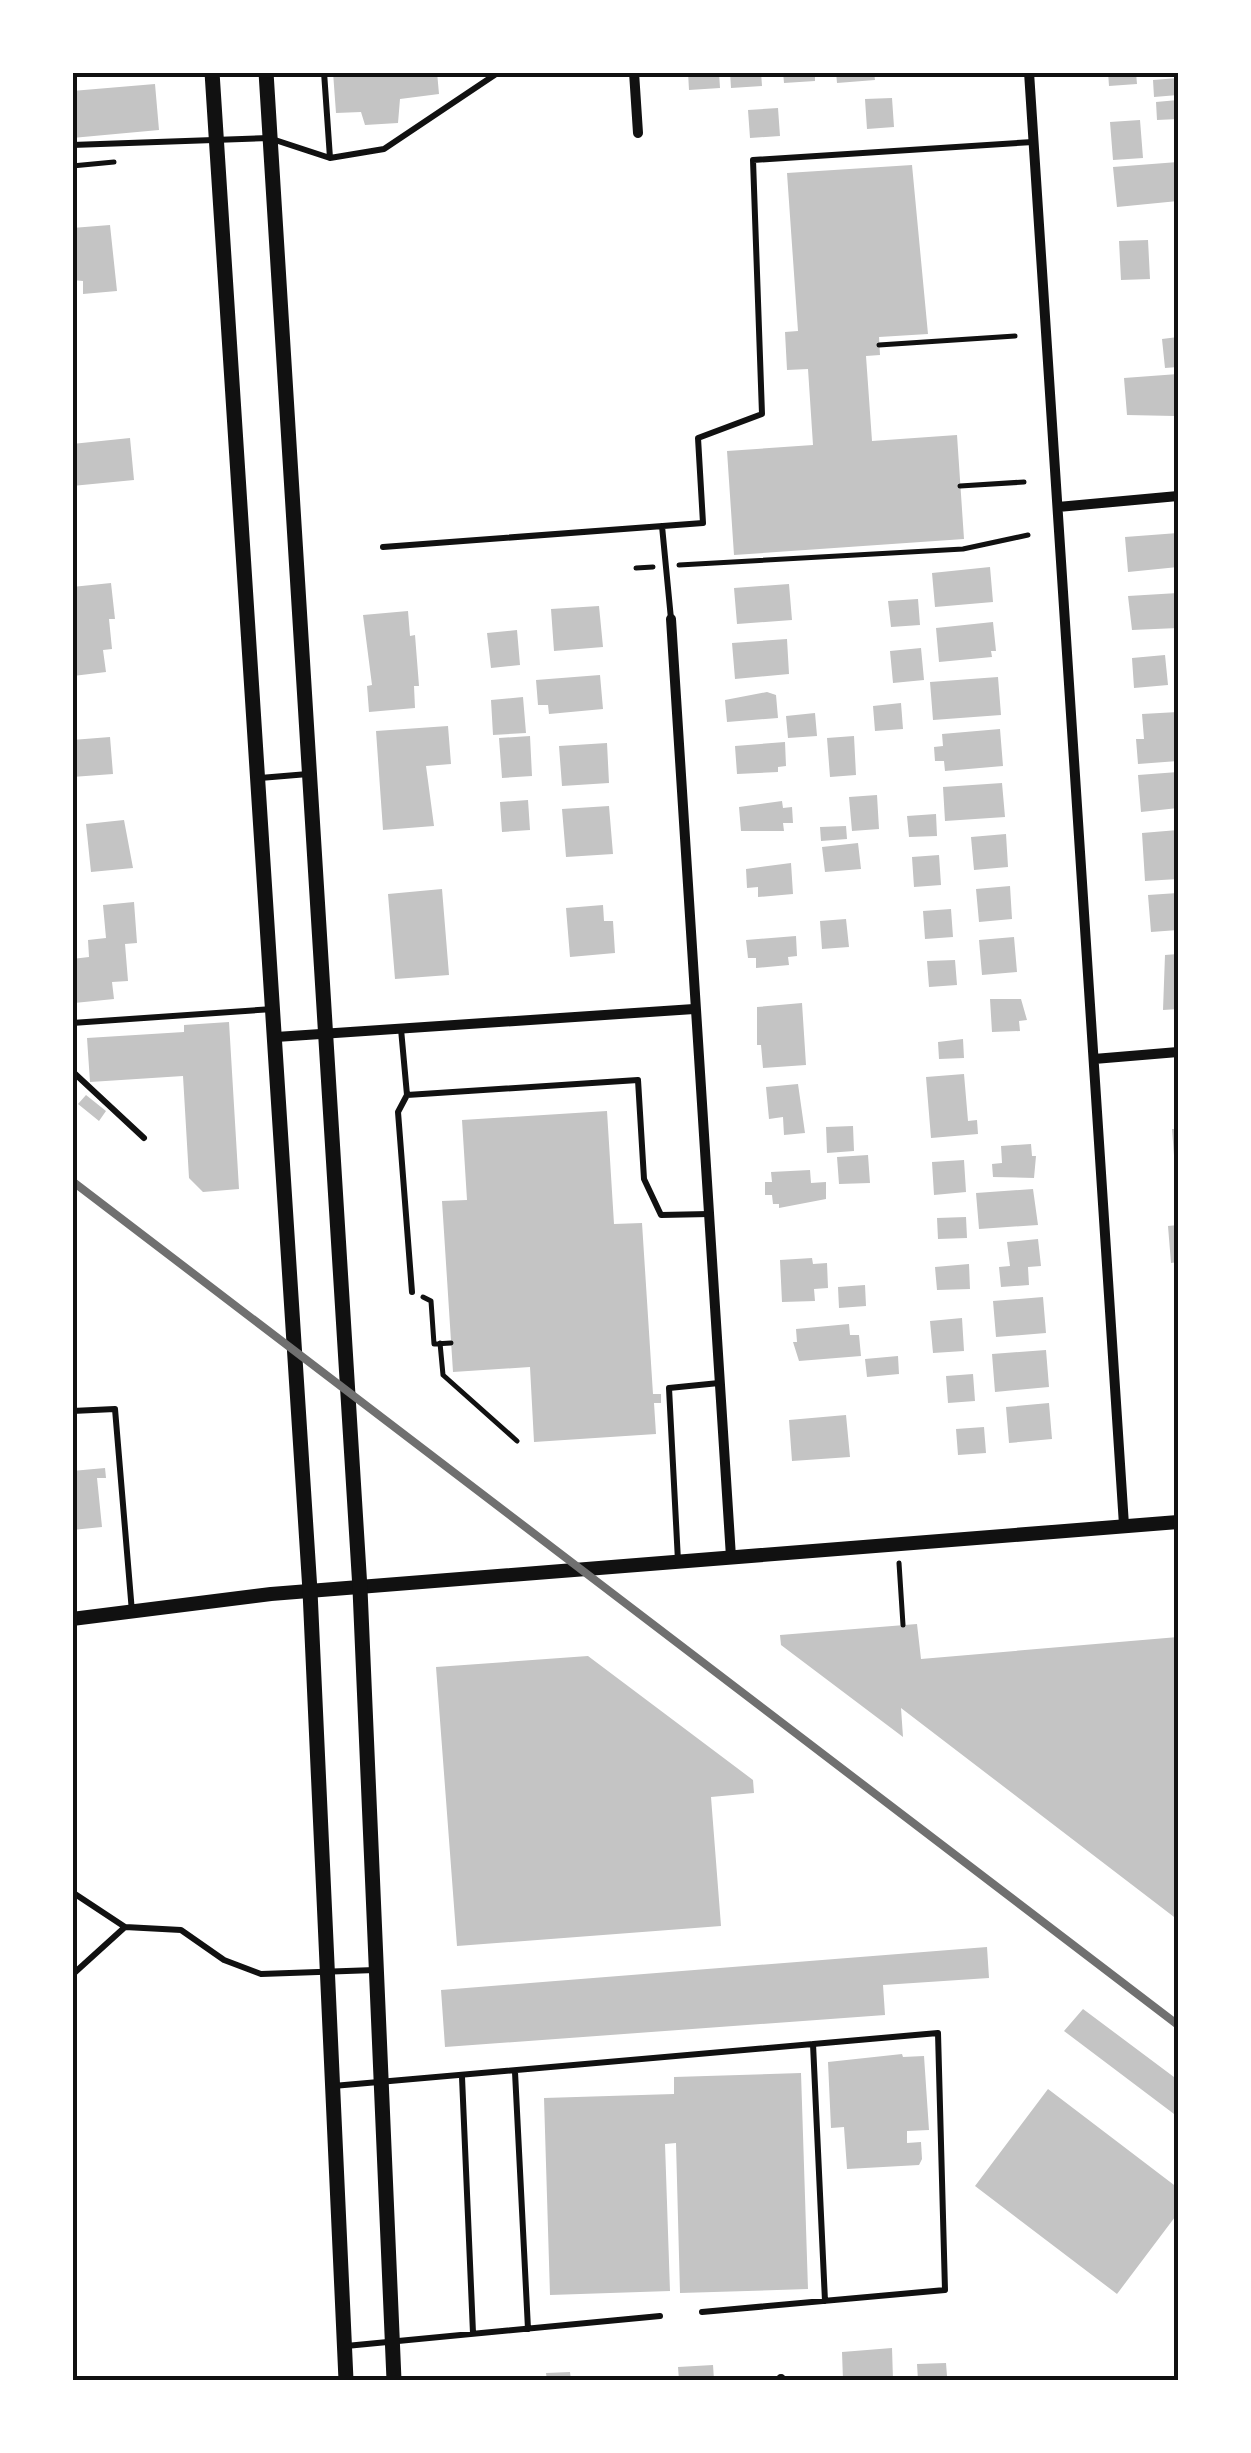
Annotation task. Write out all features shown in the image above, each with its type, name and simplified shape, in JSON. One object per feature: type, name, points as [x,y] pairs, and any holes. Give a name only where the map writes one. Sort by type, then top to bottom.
[{"type":"main road","points":[[212,72],[310,1591],[346,2380]]},
{"type":"main road","points":[[266,72],[360,1589],[394,2380]]},
{"type":"street","points":[[634,72],[638,133]]},
{"type":"street","points":[[1029,72],[1124,1525]]},
{"type":"street","points":[[1058,507],[1178,496]]},
{"type":"street","points":[[671,619],[731,1557]]},
{"type":"street","points":[[276,1037],[694,1009]]},
{"type":"street","points":[[1094,1059],[1178,1052]]},
{"type":"street","points":[[72,1619],[310,1591],[1178,1522]]},
{"type":"lane","points":[[324,72],[330,158]]},
{"type":"lane","points":[[72,145],[216,137],[270,138],[330,158],[384,149],[499,72]]},
{"type":"lane","points":[[383,548],[703,523],[698,438],[762,414],[753,160],[1033,142]]},
{"type":"lane","points":[[662,526],[671,619]]},
{"type":"lane","points":[[259,778],[308,774]]},
{"type":"lane","points":[[72,1023],[274,1008]]},
{"type":"lane","points":[[400,1028],[407,1096],[398,1112],[412,1292]]},
{"type":"lane","points":[[72,1071],[144,1138]]},
{"type":"lane","points":[[407,1096],[638,1080],[644,1179],[661,1215],[709,1214]]},
{"type":"lane","points":[[678,1561],[669,1388],[720,1384]]},
{"type":"lane","points":[[72,1411],[115,1408],[132,1613]]},
{"type":"lane","points":[[72,1892],[125,1927],[181,1930],[224,1960],[261,1974],[376,1970]]},
{"type":"lane","points":[[72,1975],[125,1927]]},
{"type":"lane","points":[[332,2086],[938,2032],[945,2290],[702,2312]]},
{"type":"lane","points":[[813,2044],[824,2301]]},
{"type":"lane","points":[[515,2072],[528,2328]]},
{"type":"lane","points":[[462,2077],[473,2333]]},
{"type":"lane","points":[[344,2346],[660,2316]]},
{"type":"path","points":[[879,344],[1015,336]]},
{"type":"path","points":[[960,486],[1024,482]]},
{"type":"path","points":[[636,568],[963,549],[1028,534]]},
{"type":"path","points":[[412,1292],[431,1301],[434,1344],[451,1343]]},
{"type":"path","points":[[440,1344],[443,1374],[518,1441]]},
{"type":"path","points":[[897,1544],[903,1625]]},
{"type":"building","points":[[333,72],[437,72],[439,94],[400,99],[398,123],[365,125],[361,112],[336,113]]},
{"type":"building","points":[[688,72],[719,72],[720,88],[689,90]]},
{"type":"building","points":[[730,72],[761,72],[762,86],[731,88]]},
{"type":"building","points":[[783,72],[815,72],[815,81],[784,83]]},
{"type":"building","points":[[836,72],[874,72],[875,80],[837,83]]},
{"type":"building","points":[[1108,72],[1136,72],[1137,84],[1109,86]]},
{"type":"building","points":[[1178,78],[1178,95],[1154,97],[1153,80]]},
{"type":"building","points":[[155,84],[159,130],[72,138],[72,91]]},
{"type":"building","points":[[892,98],[894,127],[867,129],[865,99]]},
{"type":"building","points":[[1178,100],[1178,119],[1157,120],[1156,102]]},
{"type":"building","points":[[778,108],[780,136],[750,138],[748,110]]},
{"type":"building","points":[[1140,120],[1143,158],[1113,160],[1110,122]]},
{"type":"building","points":[[1178,162],[1178,201],[1117,207],[1113,167]]},
{"type":"building","points":[[912,165],[928,334],[879,337],[880,355],[866,356],[872,441],[957,435],[964,539],[734,555],[727,451],[813,445],[808,369],[787,370],[785,332],[798,331],[787,173]]},
{"type":"building","points":[[110,225],[117,291],[83,294],[83,281],[72,280],[72,228]]},
{"type":"building","points":[[1148,240],[1150,279],[1121,280],[1119,241]]},
{"type":"building","points":[[1178,337],[1178,367],[1165,368],[1162,339]]},
{"type":"building","points":[[1178,374],[1175,416],[1127,415],[1124,378]]},
{"type":"building","points":[[130,438],[134,480],[72,486],[72,444]]},
{"type":"building","points":[[1178,533],[1178,567],[1128,572],[1125,537]]},
{"type":"building","points":[[990,567],[993,602],[935,607],[932,573]]},
{"type":"building","points":[[111,583],[115,619],[109,619],[112,649],[103,650],[106,672],[73,676],[72,587]]},
{"type":"building","points":[[789,584],[792,620],[737,624],[734,588]]},
{"type":"building","points":[[1178,593],[1178,628],[1132,630],[1128,596]]},
{"type":"building","points":[[918,599],[920,625],[891,627],[888,601]]},
{"type":"building","points":[[599,606],[603,647],[554,651],[551,609]]},
{"type":"building","points":[[408,611],[410,636],[415,635],[419,686],[414,686],[415,708],[369,712],[367,686],[372,685],[363,615]]},
{"type":"building","points":[[993,622],[996,651],[991,651],[992,657],[939,662],[936,628]]},
{"type":"building","points":[[517,630],[520,665],[491,668],[487,633]]},
{"type":"building","points":[[787,639],[789,674],[735,679],[732,643]]},
{"type":"building","points":[[921,648],[924,680],[893,683],[890,651]]},
{"type":"building","points":[[1165,655],[1168,685],[1134,688],[1132,658]]},
{"type":"building","points":[[600,675],[603,709],[549,714],[548,705],[538,705],[536,680]]},
{"type":"building","points":[[998,677],[1001,715],[933,720],[930,682]]},
{"type":"building","points":[[767,692],[776,695],[778,718],[727,722],[725,700]]},
{"type":"building","points":[[523,697],[526,733],[493,735],[491,700]]},
{"type":"building","points":[[901,703],[903,729],[875,731],[873,706]]},
{"type":"building","points":[[1178,712],[1178,761],[1138,764],[1136,739],[1144,739],[1142,714]]},
{"type":"building","points":[[815,713],[817,736],[788,738],[786,716]]},
{"type":"building","points":[[448,726],[451,764],[426,766],[434,826],[383,830],[376,731]]},
{"type":"building","points":[[1000,729],[1003,766],[945,771],[944,761],[935,761],[934,747],[943,746],[942,734]]},
{"type":"building","points":[[530,736],[532,776],[502,778],[499,738]]},
{"type":"building","points":[[854,736],[856,775],[830,777],[827,738]]},
{"type":"building","points":[[110,737],[113,774],[72,777],[72,740]]},
{"type":"building","points":[[785,742],[786,766],[778,767],[778,772],[737,774],[735,746]]},
{"type":"building","points":[[607,743],[609,783],[562,786],[559,746]]},
{"type":"building","points":[[1178,772],[1178,808],[1141,812],[1138,775]]},
{"type":"building","points":[[1002,783],[1005,817],[945,821],[943,787]]},
{"type":"building","points":[[877,795],[879,829],[852,831],[849,797]]},
{"type":"building","points":[[528,800],[530,830],[502,832],[500,802]]},
{"type":"building","points":[[782,801],[783,808],[792,807],[793,823],[783,823],[784,831],[741,831],[739,807]]},
{"type":"building","points":[[609,806],[613,854],[566,857],[562,809]]},
{"type":"building","points":[[936,814],[937,836],[909,837],[907,816]]},
{"type":"building","points":[[124,820],[133,868],[91,872],[86,824]]},
{"type":"building","points":[[846,826],[847,839],[821,841],[820,827]]},
{"type":"building","points":[[1178,830],[1178,879],[1145,881],[1142,833]]},
{"type":"building","points":[[1006,834],[1008,867],[974,870],[971,837]]},
{"type":"building","points":[[858,843],[861,869],[825,872],[822,847]]},
{"type":"building","points":[[939,855],[941,885],[914,887],[912,857]]},
{"type":"building","points":[[791,863],[793,894],[758,897],[758,887],[747,888],[746,869]]},
{"type":"building","points":[[1010,886],[1012,919],[979,922],[976,889]]},
{"type":"building","points":[[442,889],[449,975],[395,979],[388,894]]},
{"type":"building","points":[[1178,893],[1178,930],[1151,932],[1148,895]]},
{"type":"building","points":[[134,902],[137,943],[125,944],[128,981],[112,982],[114,999],[74,1003],[72,959],[89,957],[88,940],[106,938],[103,905]]},
{"type":"building","points":[[603,905],[604,921],[613,921],[615,953],[570,957],[566,908]]},
{"type":"building","points":[[951,909],[953,937],[925,939],[923,911]]},
{"type":"building","points":[[846,919],[849,947],[822,949],[820,921]]},
{"type":"building","points":[[796,936],[797,956],[788,957],[789,965],[756,968],[756,958],[748,958],[746,940]]},
{"type":"building","points":[[1014,937],[1017,972],[982,975],[979,940]]},
{"type":"building","points":[[1178,954],[1178,1009],[1163,1010],[1165,955]]},
{"type":"building","points":[[955,960],[957,985],[929,987],[927,961]]},
{"type":"building","points":[[990,999],[1021,999],[1027,1020],[1019,1021],[1020,1031],[992,1032]]},
{"type":"building","points":[[802,1003],[806,1065],[763,1068],[761,1045],[757,1045],[757,1007]]},
{"type":"building","points":[[229,1022],[239,1189],[203,1192],[189,1178],[183,1076],[90,1082],[87,1038],[184,1032],[184,1025]]},
{"type":"building","points":[[963,1039],[964,1058],[939,1059],[938,1042]]},
{"type":"building","points":[[964,1074],[968,1121],[977,1120],[978,1134],[931,1138],[926,1077]]},
{"type":"building","points":[[798,1084],[805,1133],[784,1135],[783,1117],[769,1119],[766,1087]]},
{"type":"building","points":[[86,1095],[106,1111],[99,1121],[78,1104]]},
{"type":"building","points":[[607,1111],[614,1224],[642,1223],[653,1394],[661,1394],[661,1403],[654,1403],[656,1434],[534,1442],[530,1367],[453,1372],[442,1201],[467,1200],[462,1120]]},
{"type":"building","points":[[853,1126],[854,1151],[827,1153],[826,1127]]},
{"type":"building","points":[[1172,1129],[1178,1129],[1178,1169],[1175,1169]]},
{"type":"building","points":[[1031,1144],[1032,1156],[1036,1156],[1034,1178],[993,1177],[992,1164],[1002,1163],[1001,1146]]},
{"type":"building","points":[[868,1155],[870,1183],[839,1184],[837,1157]]},
{"type":"building","points":[[964,1160],[966,1192],[934,1195],[932,1162]]},
{"type":"building","points":[[810,1170],[811,1183],[826,1182],[826,1199],[779,1208],[779,1204],[773,1204],[772,1195],[765,1195],[765,1182],[772,1182],[771,1172]]},
{"type":"building","points":[[1033,1189],[1038,1225],[979,1229],[976,1193]]},
{"type":"building","points":[[966,1217],[967,1238],[938,1239],[937,1218]]},
{"type":"building","points":[[1178,1225],[1178,1262],[1171,1263],[1168,1226]]},
{"type":"building","points":[[1038,1239],[1041,1266],[1028,1267],[1029,1285],[1001,1287],[999,1267],[1010,1266],[1007,1242]]},
{"type":"building","points":[[812,1258],[813,1264],[827,1263],[828,1288],[814,1289],[815,1301],[782,1302],[780,1260]]},
{"type":"building","points":[[969,1264],[970,1289],[937,1290],[935,1267]]},
{"type":"building","points":[[865,1285],[866,1306],[839,1308],[838,1287]]},
{"type":"building","points":[[1043,1297],[1046,1333],[996,1337],[993,1301]]},
{"type":"building","points":[[962,1318],[964,1351],[933,1353],[930,1321]]},
{"type":"building","points":[[849,1324],[850,1335],[859,1335],[861,1356],[799,1361],[793,1342],[797,1342],[796,1329]]},
{"type":"building","points":[[1046,1350],[1049,1387],[995,1392],[992,1354]]},
{"type":"building","points":[[898,1356],[899,1374],[867,1377],[865,1359]]},
{"type":"building","points":[[973,1374],[975,1401],[948,1403],[946,1376]]},
{"type":"building","points":[[1049,1403],[1052,1439],[1009,1443],[1006,1407]]},
{"type":"building","points":[[846,1415],[850,1457],[792,1461],[789,1420]]},
{"type":"building","points":[[984,1427],[986,1453],[958,1455],[956,1429]]},
{"type":"building","points":[[105,1468],[106,1478],[97,1478],[102,1527],[72,1530],[72,1471]]},
{"type":"building","points":[[917,1624],[921,1659],[1178,1637],[1178,1920],[901,1708],[903,1737],[781,1645],[780,1635]]},
{"type":"building","points":[[588,1656],[753,1780],[754,1793],[711,1797],[721,1926],[457,1946],[436,1667]]},
{"type":"building","points":[[987,1947],[989,1978],[883,1985],[885,2015],[445,2047],[441,1990]]},
{"type":"building","points":[[1083,2009],[1178,2080],[1178,2117],[1064,2031]]},
{"type":"building","points":[[902,2054],[924,2056],[929,2130],[907,2131],[907,2143],[921,2142],[922,2159],[919,2165],[847,2169],[844,2127],[831,2128],[828,2062]]},
{"type":"building","points":[[801,2073],[808,2289],[680,2293],[676,2143],[665,2144],[670,2291],[550,2295],[544,2098],[674,2094],[674,2077]]},
{"type":"building","points":[[1048,2089],[1178,2188],[1178,2213],[1117,2294],[975,2186]]},
{"type":"building","points":[[892,2348],[893,2380],[843,2380],[842,2352]]},
{"type":"building","points":[[946,2363],[947,2376],[959,2376],[959,2380],[918,2380],[917,2364]]},
{"type":"building","points":[[713,2365],[714,2380],[679,2380],[678,2367]]},
{"type":"building","points":[[570,2372],[571,2380],[547,2380],[546,2373]]},
{"type":"railway","points":[[72,1181],[1178,2025]]}]
